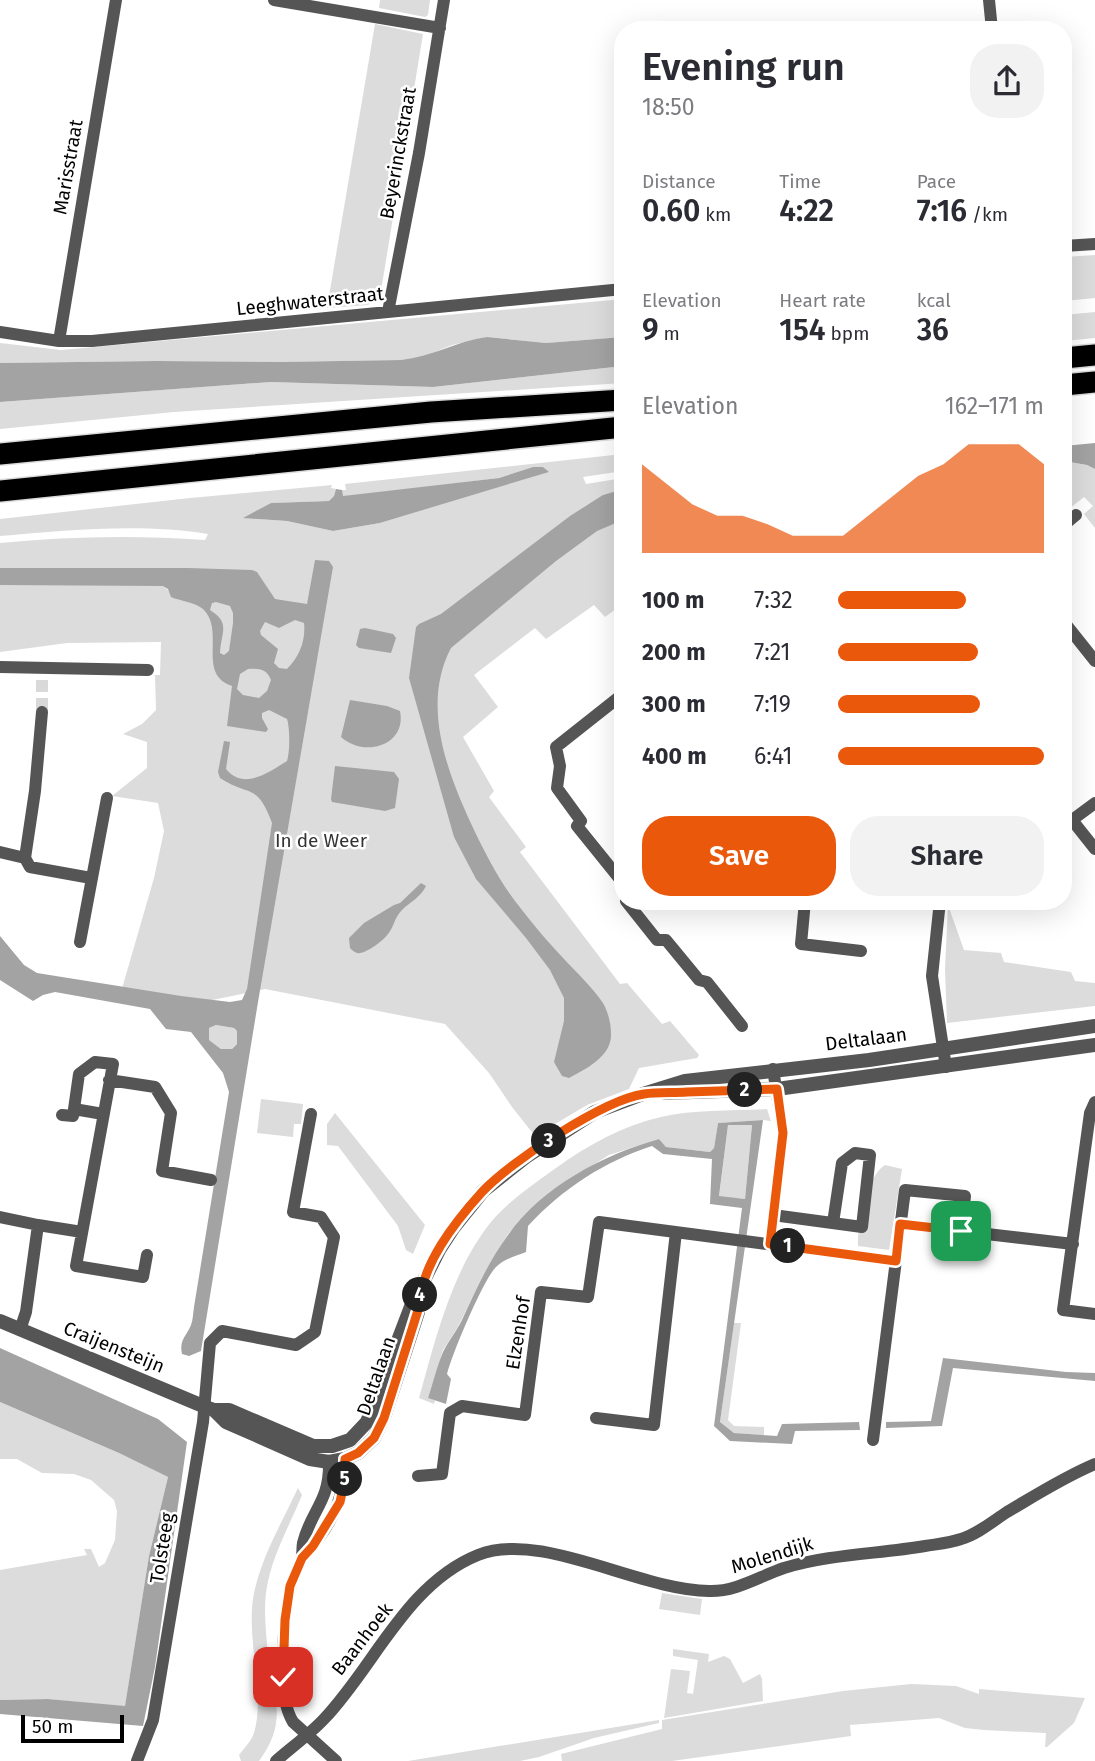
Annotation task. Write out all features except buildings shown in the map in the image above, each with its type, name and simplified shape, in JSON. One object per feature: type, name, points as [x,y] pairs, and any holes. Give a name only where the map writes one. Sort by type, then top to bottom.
[{"type":"highway","points":[[1072,357],[1095,355]]},
{"type":"highway","points":[[1072,384],[1095,382]]},
{"type":"highway","points":[[0,454],[431,412],[614,401]]},
{"type":"highway","points":[[0,491],[614,428]]},
{"type":"street","name":"Marisstraat","points":[[59,341],[116,0]]},
{"type":"street","points":[[274,0],[440,28]]},
{"type":"street","name":"Beyerinckstraat","points":[[388,312],[444,0]]},
{"type":"street","points":[[989,0],[991,21]]},
{"type":"street","points":[[1072,245],[1095,244]]},
{"type":"street","name":"Leeghwaterstraat","points":[[0,332],[59,341],[92,341],[614,290]]},
{"type":"street","points":[[1072,518],[1076,515]]},
{"type":"street","points":[[1072,632],[1095,661]]},
{"type":"street","points":[[0,667],[42,674],[148,670]]},
{"type":"street","points":[[614,701],[556,747],[560,766],[557,788],[581,821],[577,826],[614,872]]},
{"type":"street","points":[[42,712],[35,791],[25,858],[30,867],[92,878]]},
{"type":"street","points":[[80,942],[107,798]]},
{"type":"street","points":[[1095,803],[1072,820],[1095,849]]},
{"type":"street","points":[[0,852],[25,858]]},
{"type":"street","points":[[633,910],[657,940],[666,940],[699,980],[708,982],[742,1026]]},
{"type":"street","points":[[804,910],[801,944],[861,951]]},
{"type":"street","points":[[939,910],[932,976],[946,1067]]},
{"type":"street","name":"Deltalaan","points":[[332,1446],[350,1440],[367,1422],[412,1304],[439,1250],[483,1191],[527,1156],[595,1112],[685,1081],[869,1060],[1095,1026]]},
{"type":"street","name":"Deltalaan","points":[[643,1094],[777,1089],[1095,1045]]},
{"type":"street","points":[[103,1114],[68,1112],[79,1074],[95,1062],[113,1064],[76,1266],[144,1278],[148,1255]]},
{"type":"street","points":[[770,1244],[783,1133],[773,1069]]},
{"type":"street","points":[[109,1080],[155,1087],[171,1113],[162,1171],[211,1180]]},
{"type":"street","points":[[1095,1102],[1090,1113],[1063,1310],[1095,1314]]},
{"type":"street","name":"Tolsteeg","points":[[137,1761],[153,1720],[203,1422],[208,1408],[210,1343],[222,1331],[296,1345],[315,1332],[334,1237],[321,1217],[293,1212],[311,1114]]},
{"type":"street","points":[[773,1215],[862,1227],[870,1155],[855,1153],[842,1163],[833,1223]]},
{"type":"street","points":[[873,1440],[905,1190],[965,1196],[961,1231]]},
{"type":"street","points":[[0,1217],[82,1231]]},
{"type":"street","name":"Elzenhof","points":[[418,1476],[442,1474],[450,1413],[462,1406],[526,1415],[541,1292],[588,1297],[599,1222],[896,1261]]},
{"type":"street","points":[[900,1224],[1073,1244]]},
{"type":"street","points":[[20,1330],[26,1312],[38,1225]]},
{"type":"street","points":[[596,1418],[654,1425],[676,1232]]},
{"type":"street","name":"Deltalaan","points":[[345,1459],[358,1453],[374,1438],[384,1418],[419,1307],[420,1290]]},
{"type":"street","name":"Craijensteijn","points":[[0,1321],[208,1408],[226,1422],[303,1456],[329,1462],[345,1459]]},
{"type":"street","name":"Craijensteijn","points":[[208,1408],[229,1410],[313,1446],[332,1446]]},
{"type":"street","points":[[332,1446],[345,1459],[345,1479],[340,1502],[313,1546],[302,1558],[290,1586],[285,1620],[283,1677],[288,1714],[293,1722],[336,1761]]},
{"type":"street","points":[[302,1558],[303,1542],[328,1489],[332,1446]]},
{"type":"street","name":"Molendijk","points":[[450,1572],[477,1555],[507,1547],[544,1551],[638,1580],[708,1591],[721,1590],[737,1587],[784,1568],[834,1556],[909,1549],[961,1539],[1052,1485],[1095,1465]]},
{"type":"street","name":"Baanhoek","points":[[276,1761],[324,1719],[399,1622],[424,1594],[450,1572]]},
{"type":"green space","points":[[380,0],[430,0],[428,15],[425,17],[379,8]]},
{"type":"green space","points":[[375,24],[423,34],[380,297],[368,305],[327,308]]},
{"type":"green space","points":[[1095,255],[1095,298],[1072,300],[1072,256]]},
{"type":"green space","points":[[614,300],[614,338],[546,343],[487,337],[452,345],[420,358],[401,360],[0,363],[0,343],[61,350]]},
{"type":"green space","points":[[1095,312],[1095,338],[1072,340],[1072,314]]},
{"type":"green space","points":[[614,367],[614,384],[174,412],[0,429],[0,402],[271,382],[433,387]]},
{"type":"green space","name":"In de Weer","points":[[614,455],[614,472],[583,477],[586,484],[614,479],[614,492],[603,495],[603,528],[614,524],[614,610],[605,617],[594,605],[546,639],[535,628],[474,675],[498,707],[463,737],[494,791],[489,797],[526,847],[520,852],[620,984],[627,983],[662,1024],[670,1021],[699,1055],[697,1058],[639,1068],[629,1089],[587,1105],[535,1136],[489,1073],[445,1024],[265,989],[198,1003],[121,992],[154,878],[164,831],[158,803],[112,796],[147,768],[147,742],[123,734],[142,724],[156,710],[155,675],[160,675],[161,642],[67,643],[0,652],[0,585],[156,585],[164,586],[170,592],[188,568],[0,568],[0,543],[102,537],[205,540],[208,534],[131,528],[0,536],[0,519],[332,485],[331,488],[336,489],[330,501],[271,503],[245,518],[287,521],[333,531],[380,523],[548,472],[543,467],[533,467],[499,478],[343,497],[341,495],[342,490],[346,490],[345,484]]},
{"type":"green space","points":[[1072,462],[1095,469],[1095,528],[1084,514],[1093,506],[1084,497],[1072,507]]},
{"type":"green space","points":[[950,910],[964,950],[1001,953],[1004,962],[1071,972],[1075,981],[1095,983],[1095,1006],[947,1023],[945,969]]},
{"type":"green space","points":[[216,1025],[237,1031],[237,1044],[232,1049],[221,1049],[209,1040],[209,1028]]},
{"type":"green space","points":[[261,1099],[303,1104],[301,1124],[294,1124],[293,1137],[257,1133]]},
{"type":"green space","points":[[767,1109],[771,1121],[718,1123],[714,1148],[710,1152],[666,1147],[659,1139],[609,1155],[557,1188],[508,1234],[480,1281],[458,1327],[443,1350],[428,1398],[435,1400],[434,1404],[419,1398],[446,1306],[465,1262],[491,1222],[513,1200],[580,1152],[633,1126],[661,1117],[687,1113]]},
{"type":"green space","points":[[335,1113],[425,1225],[413,1254],[406,1250],[398,1226],[338,1146],[327,1145],[327,1124]]},
{"type":"green space","points":[[728,1125],[752,1125],[745,1199],[719,1197]]},
{"type":"green space","points":[[885,1165],[902,1169],[889,1250],[858,1246],[861,1214],[868,1190]]},
{"type":"green space","points":[[734,1323],[741,1323],[728,1420],[734,1426],[764,1427],[764,1435],[734,1433],[720,1422]]},
{"type":"green space","points":[[0,1402],[168,1477],[149,1556],[125,1707],[48,1699],[0,1700],[0,1570],[87,1555],[84,1549],[91,1549],[99,1567],[105,1563],[115,1540],[117,1511],[114,1500],[91,1480],[74,1474],[42,1473],[17,1459],[0,1459]]},
{"type":"green space","points":[[298,1488],[302,1495],[278,1549],[266,1591],[268,1655],[277,1707],[275,1728],[259,1761],[241,1761],[239,1755],[253,1736],[257,1717],[252,1628],[254,1593],[267,1552]]},
{"type":"green space","points":[[662,1593],[702,1599],[700,1615],[659,1609]]},
{"type":"green space","points":[[673,1649],[709,1654],[708,1662],[724,1656],[730,1659],[743,1683],[760,1674],[763,1701],[664,1718],[671,1669],[690,1671],[687,1693],[693,1694],[698,1660],[673,1656]]},
{"type":"green space","points":[[911,1684],[956,1686],[979,1694],[979,1689],[1085,1698],[1074,1723],[1047,1747],[1046,1733],[965,1728],[939,1718],[850,1725],[851,1736],[672,1761],[562,1761],[561,1754],[662,1729],[662,1720],[843,1691]]},
{"type":"green space","points":[[659,1720],[659,1723],[594,1738],[520,1761],[408,1761]]},
{"type":"shaded area","points":[[487,337],[546,343],[614,338],[614,367],[433,387],[271,382],[0,402],[0,363],[401,360],[423,356]]},
{"type":"shaded area","points":[[1095,443],[1095,469],[1072,462],[1072,445]]},
{"type":"shaded area","points":[[533,467],[543,467],[549,472],[380,523],[333,531],[287,521],[243,518],[271,503],[329,501],[336,489],[342,490],[343,496],[352,495],[499,478]]},
{"type":"shaded area","points":[[614,492],[614,524],[597,531],[556,561],[451,648],[442,671],[438,694],[438,718],[448,765],[465,811],[485,852],[515,901],[594,991],[608,1014],[611,1034],[607,1049],[597,1061],[569,1078],[562,1076],[554,1062],[564,1021],[564,998],[550,970],[476,879],[454,837],[409,678],[416,627],[419,624],[441,614],[570,516],[603,495]]},
{"type":"shaded area","points":[[315,560],[329,561],[333,567],[201,1351],[189,1356],[182,1354],[181,1345],[192,1321],[229,1092],[223,1073],[191,1032],[166,1029],[150,1009],[55,992],[33,1001],[0,980],[0,936],[24,965],[37,973],[181,996],[230,1002],[242,1000],[247,989],[272,823],[257,796],[220,778],[218,772],[224,741],[230,742],[226,769],[241,779],[256,777],[287,761],[288,723],[287,719],[269,710],[262,713],[268,729],[266,732],[227,726],[232,686],[221,680],[216,672],[209,618],[200,607],[171,597],[168,589],[163,586],[0,585],[0,568],[252,570],[257,572],[275,599],[307,604]],"holes":[[[212,603],[230,606],[233,613],[229,651],[224,655],[220,653],[223,624],[210,610]],[[295,620],[304,623],[301,648],[287,669],[279,668],[274,663],[278,649],[261,635],[260,631],[265,622],[279,628]],[[248,669],[265,671],[271,680],[267,691],[259,698],[243,695],[237,689],[240,674]],[[216,1025],[234,1028],[237,1031],[237,1044],[232,1049],[221,1049],[209,1040],[209,1028]]]},
{"type":"shaded area","points":[[360,629],[393,634],[396,638],[391,653],[359,648],[356,645]]},
{"type":"shaded area","points":[[350,700],[400,711],[397,733],[382,745],[372,747],[361,747],[341,737]]},
{"type":"shaded area","points":[[335,766],[394,772],[399,779],[395,808],[385,811],[332,802]]},
{"type":"shaded area","points":[[421,883],[426,886],[424,890],[399,913],[383,940],[363,952],[357,953],[350,948],[349,938],[364,923],[400,903]]},
{"type":"shaded area","points":[[763,1120],[720,1422],[734,1433],[777,1436],[782,1424],[859,1422],[860,1430],[795,1431],[792,1444],[730,1441],[714,1426],[742,1208],[710,1204],[712,1159],[663,1154],[652,1146],[601,1168],[585,1178],[555,1200],[528,1226],[526,1252],[496,1267],[476,1301],[447,1374],[451,1379],[446,1404],[428,1398],[443,1352],[489,1266],[522,1217],[556,1187],[596,1163],[638,1146],[659,1139],[666,1147],[710,1152],[714,1148],[718,1123]],"holes":[[[728,1125],[752,1125],[745,1199],[719,1196]]]},
{"type":"shaded area","points":[[0,1348],[158,1419],[187,1442],[155,1667],[143,1726],[0,1714],[0,1700],[48,1699],[125,1706],[149,1556],[168,1477],[0,1402]]},
{"type":"shaded area","points":[[943,1358],[1095,1373],[1095,1381],[953,1368],[942,1426],[886,1428],[886,1422],[931,1421]]},
{"type":"tunnel","points":[[42,680],[42,712]]},
{"type":"route","points":[[283,1677],[285,1620],[290,1586],[302,1558],[313,1546],[340,1502],[345,1479],[345,1459],[358,1453],[374,1438],[384,1418],[419,1307],[420,1290],[439,1250],[483,1191],[558,1135],[595,1112],[643,1094],[777,1089],[783,1133],[770,1244],[896,1261],[900,1224],[961,1231]]}]
